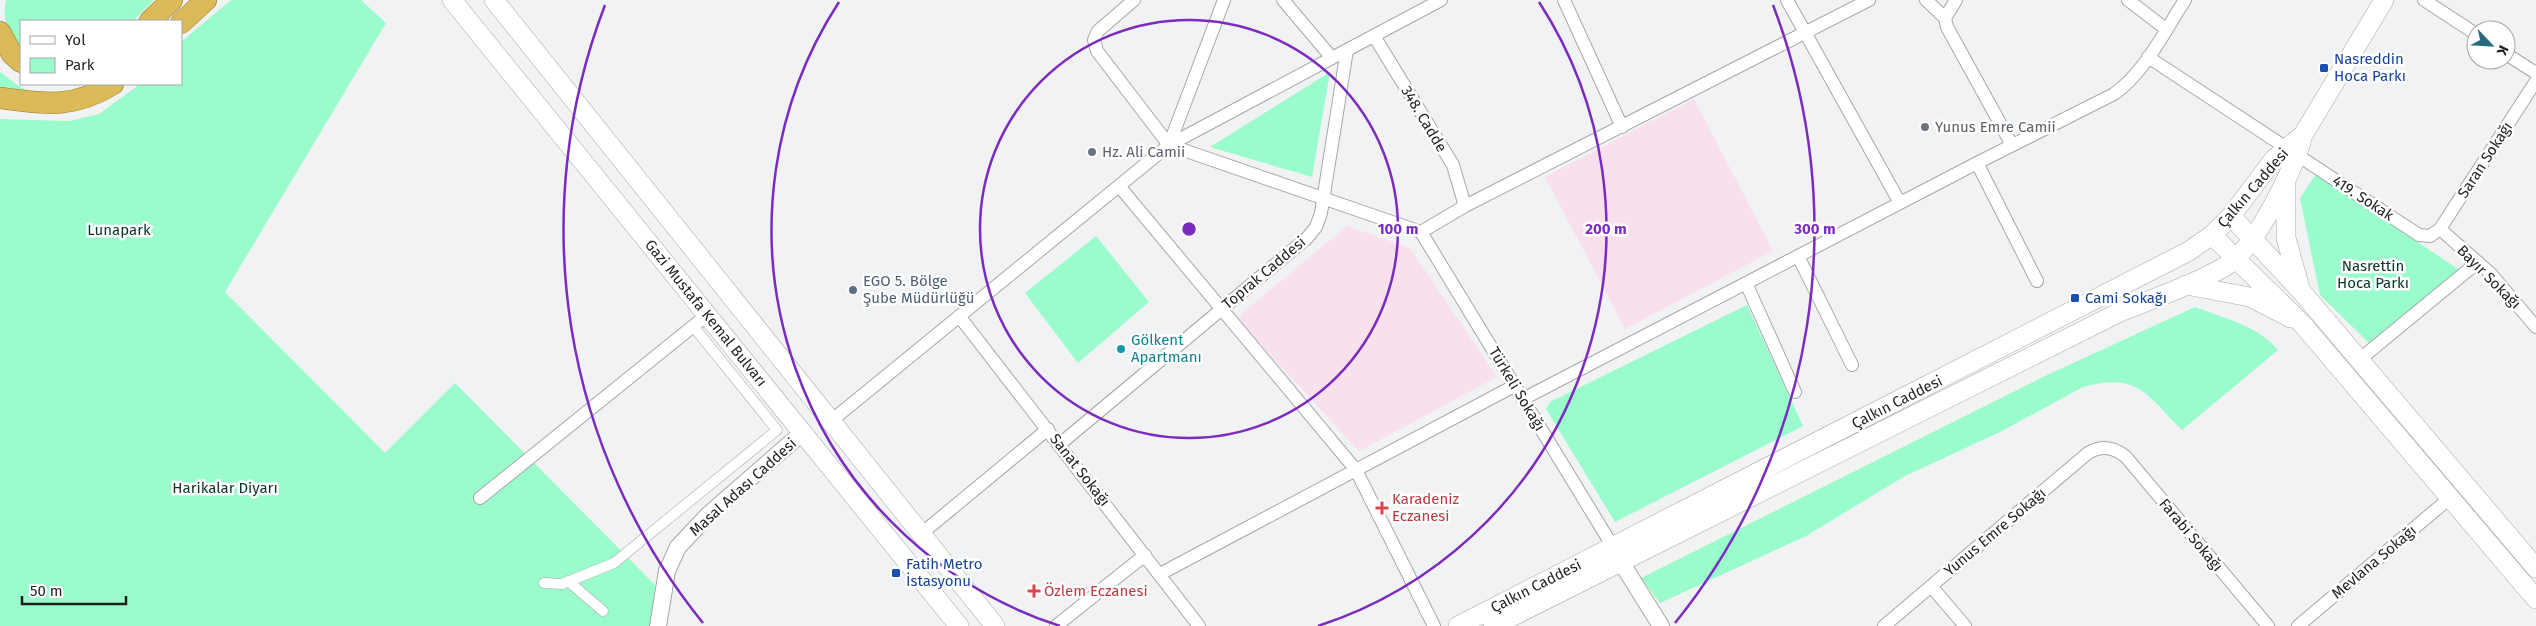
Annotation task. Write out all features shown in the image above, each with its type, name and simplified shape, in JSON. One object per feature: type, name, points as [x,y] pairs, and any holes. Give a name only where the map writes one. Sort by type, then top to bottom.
[{"type":"highway","points":[[151,20],[172,0]]},
{"type":"highway","points":[[182,22],[206,0]]},
{"type":"highway","points":[[0,32],[12,54],[20,61]]},
{"type":"highway","points":[[0,98],[37,103],[66,103],[98,93],[111,85]]},
{"type":"main road","name":"Gazi Mustafa Kemal Bulvarı","points":[[452,0],[700,320],[802,432],[959,626]]},
{"type":"main road","name":"Gazi Mustafa Kemal Bulvarı","points":[[494,0],[995,626]]},
{"type":"main road","name":"Çalkın Caddesi","points":[[2301,291],[2286,238],[2286,179],[2292,151],[2384,0]]},
{"type":"main road","name":"Çalkın Caddesi","points":[[1493,626],[1617,554],[2188,251],[2212,235],[2231,216],[2274,159],[2292,151]]},
{"type":"main road","name":"Çalkın Caddesi","points":[[1458,626],[1617,554],[2111,316],[2186,285],[2227,265],[2236,258],[2253,238],[2286,179]]},
{"type":"main road","points":[[2231,216],[2301,291],[2536,568]]},
{"type":"main road","points":[[2212,235],[2303,325],[2451,497],[2536,600]]},
{"type":"main road","points":[[2186,285],[2250,298],[2303,325]]},
{"type":"street","points":[[1134,0],[1098,31],[1094,40],[1097,51],[1169,144],[1421,232],[1465,206],[1869,0]]},
{"type":"street","points":[[1169,144],[1224,0]]},
{"type":"street","points":[[1282,0],[1332,58]]},
{"type":"street","points":[[831,421],[1169,144],[1440,0]]},
{"type":"street","points":[[1564,0],[1622,127]]},
{"type":"street","points":[[1786,0],[1900,203]]},
{"type":"street","points":[[1926,0],[1945,18],[1947,27],[2012,145]]},
{"type":"street","points":[[1945,18],[1956,0]]},
{"type":"street","points":[[2128,0],[2166,29]]},
{"type":"street","points":[[1523,399],[1977,163],[2114,94],[2127,84],[2148,57],[2185,0]]},
{"type":"street","points":[[2424,0],[2466,27]]},
{"type":"street","name":"348. Cadde","points":[[1374,36],[1453,165],[1465,206]]},
{"type":"street","name":"Toprak Caddesi","points":[[1060,444],[1307,238],[1316,227],[1324,198],[1347,50]]},
{"type":"street","name":"419. Sokak","points":[[2148,57],[2419,234],[2435,233]]},
{"type":"street","points":[[2516,60],[2536,73]]},
{"type":"street","name":"Saran Sokağı","points":[[2435,233],[2536,81]]},
{"type":"street","points":[[1977,163],[2037,281]]},
{"type":"street","points":[[1119,186],[1356,470],[1434,626]]},
{"type":"street","name":"Türkeli Sokağı","points":[[1421,232],[1617,554]]},
{"type":"street","name":"Bayır Sokağı","points":[[2435,233],[2478,262],[2536,327]]},
{"type":"street","points":[[1798,256],[1852,365]]},
{"type":"street","points":[[2359,360],[2478,262]]},
{"type":"street","points":[[1746,283],[1795,392]]},
{"type":"street","name":"Sanat Sokağı","points":[[959,316],[1060,444],[1199,626]]},
{"type":"street","points":[[480,498],[700,320],[777,430],[614,563],[562,584],[544,583]]},
{"type":"street","points":[[1160,574],[1514,386]]},
{"type":"street","points":[[921,534],[1048,429]]},
{"type":"street","name":"Masal Adası Caddesi","points":[[658,626],[667,571],[678,547],[708,516],[802,432]]},
{"type":"street","name":"Yunus Emre Sokağı","points":[[1884,626],[2088,453],[2099,448],[2110,448]]},
{"type":"street","name":"Farabi Sokağı","points":[[2110,448],[2126,457],[2268,626]]},
{"type":"street","name":"Mevlana Sokağı","points":[[2298,626],[2451,497]]},
{"type":"street","points":[[1056,626],[1145,554]]},
{"type":"street","points":[[1617,554],[1661,626]]},
{"type":"street","points":[[568,581],[603,611]]},
{"type":"street","points":[[1931,586],[1965,626]]},
{"type":"shaded area","points":[[1694,99],[1773,251],[1625,329],[1545,177]]},
{"type":"shaded area","points":[[1347,226],[1410,248],[1497,377],[1359,451],[1239,321],[1241,314]]},
{"type":"green space","points":[[6,0],[154,0],[134,20],[20,20],[20,48],[7,27]]},
{"type":"green space","name":"Harikalar Diyarı","points":[[231,0],[361,0],[386,23],[225,292],[385,453],[455,383],[655,585],[651,626],[0,626],[0,119],[69,121],[99,114],[139,85],[182,85],[182,41]]},
{"type":"green space","points":[[0,72],[20,87],[33,93],[0,95]]},
{"type":"green space","points":[[1330,72],[1312,177],[1210,147]]},
{"type":"green space","name":"Nasrettin Hoca Parkı","points":[[2316,174],[2461,271],[2371,345],[2320,295],[2300,198]]},
{"type":"green space","points":[[1096,236],[1149,302],[1078,363],[1025,293]]},
{"type":"green space","points":[[1747,305],[1803,426],[1615,522],[1546,409],[1550,402]]},
{"type":"green space","points":[[2195,307],[2251,329],[2278,350],[2182,430],[2140,389],[2117,382],[2083,387],[2000,432],[1905,476],[1806,536],[1660,603],[1641,578],[2045,376]]},
{"type":"place","name":"Nasreddin Hoca Parkı","points":[[2324,68]]},
{"type":"place","name":"Yunus Emre Camii","points":[[1925,127]]},
{"type":"place","name":"Hz. Ali Camii","points":[[1092,152]]},
{"type":"place","name":"EGO 5. Bölge Şube Müdürlüğü","points":[[853,290]]},
{"type":"place","name":"Cami Sokağı","points":[[2075,298]]},
{"type":"place","name":"Gölkent Apartmanı","points":[[1121,349]]},
{"type":"place","name":"Karadeniz Eczanesi","points":[[1382,508]]},
{"type":"place","name":"Fatih Metro İstasyonu","points":[[896,573]]},
{"type":"place","name":"Özlem Eczanesi","points":[[1034,591]]},
{"type":"park label","name":"Lunapark","points":[[119,230]]}]
